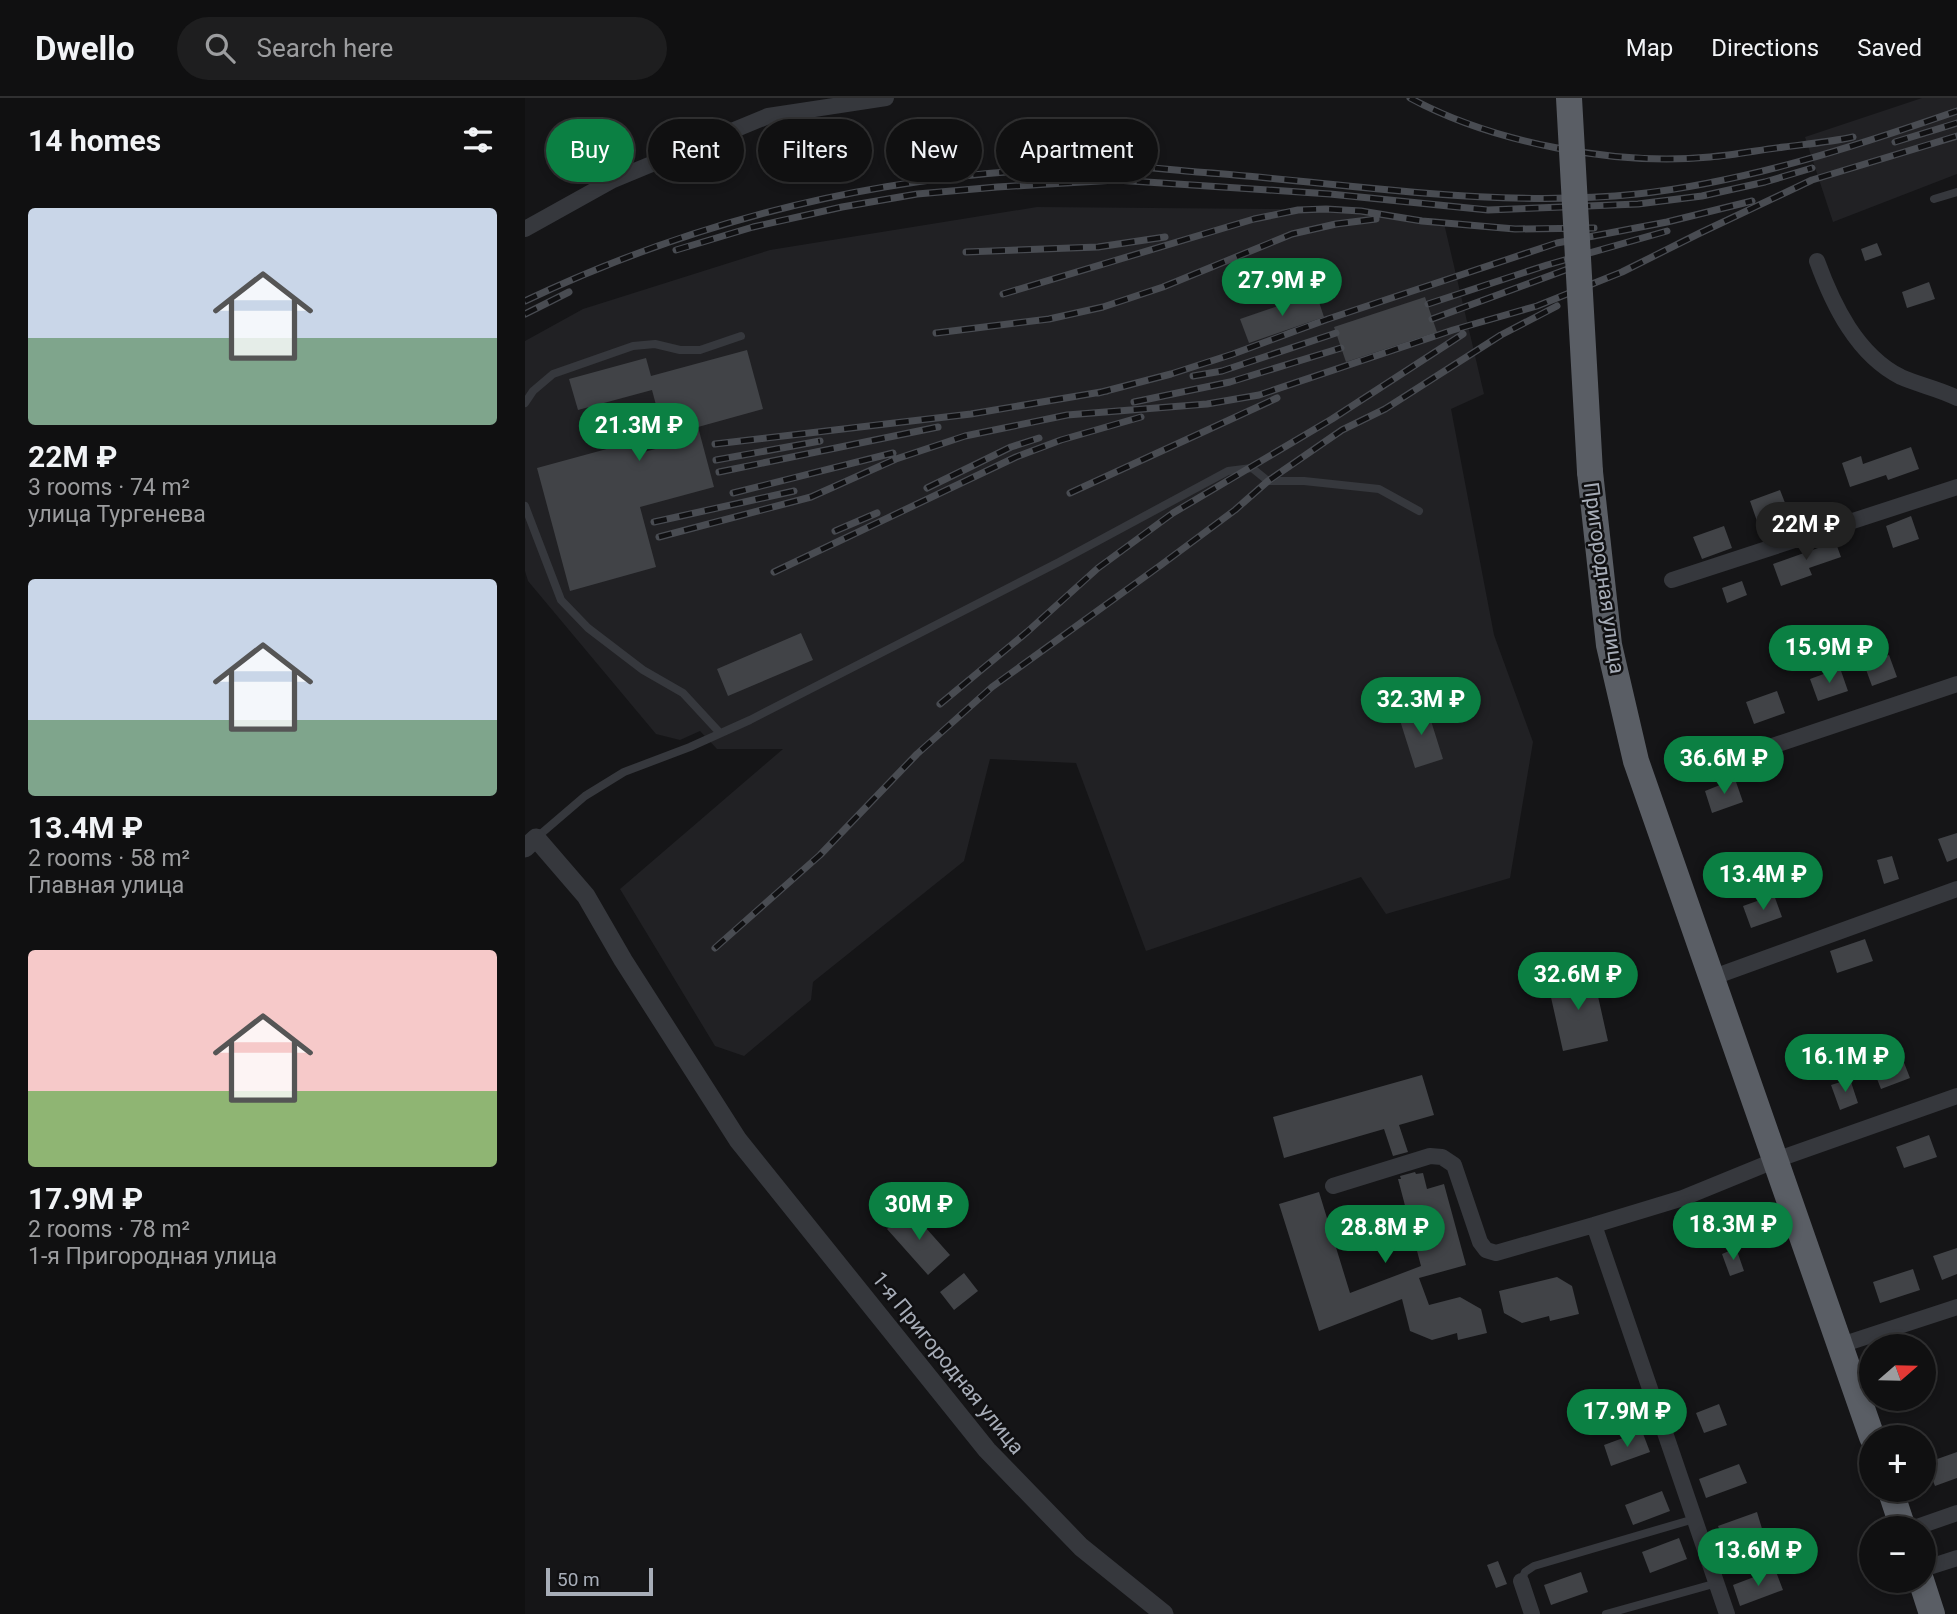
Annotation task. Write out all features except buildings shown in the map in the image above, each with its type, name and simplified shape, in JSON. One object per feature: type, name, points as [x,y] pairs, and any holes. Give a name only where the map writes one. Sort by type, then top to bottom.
[{"type":"highway","name":"Пригородная улица","points":[[1569,98],[1590,472],[1609,645],[1636,761],[1869,1425]]},
{"type":"highway","points":[[1925,1593],[1932,1614]]},
{"type":"street","points":[[525,229],[613,180],[768,117],[886,98]]},
{"type":"street","points":[[1817,261],[1838,311],[1856,338],[1874,358],[1903,377],[1957,398]]},
{"type":"street","points":[[1672,580],[1957,487]]},
{"type":"street","points":[[1692,773],[1957,684]]},
{"type":"street","name":"1-я Пригородная улица","points":[[530,843],[586,896],[623,960],[737,1140],[987,1450],[1081,1547],[1164,1614]]},
{"type":"street","points":[[1711,978],[1957,889]]},
{"type":"street","points":[[1333,1186],[1430,1156],[1442,1157],[1454,1165],[1480,1242],[1486,1250],[1496,1253],[1683,1198],[1776,1160],[1957,1096]]},
{"type":"street","points":[[1594,1225],[1727,1614]]},
{"type":"street","points":[[1841,1345],[1957,1307]]},
{"type":"street","points":[[1936,1520],[1957,1513]]},
{"type":"street","points":[[1936,1565],[1957,1558]]},
{"type":"street","points":[[1521,1581],[1532,1614]]},
{"type":"lane","points":[[1934,199],[1957,191]]},
{"type":"lane","points":[[525,403],[533,391],[553,374],[633,346],[655,344],[680,350],[700,350],[741,336]]},
{"type":"lane","points":[[530,843],[585,796],[624,772],[750,720],[1047,568],[1228,471],[1252,468],[1268,481],[1304,481],[1379,489],[1419,511]]},
{"type":"lane","points":[[525,506],[561,600],[588,628],[643,670],[683,693],[720,733]]},
{"type":"lane","points":[[1521,1581],[1525,1572],[1534,1566],[1694,1519]]},
{"type":"lane","points":[[1606,1614],[1717,1583]]},
{"type":"shaded area","points":[[1922,98],[1957,98],[1957,174],[1833,222],[1805,137]]},
{"type":"shaded area","points":[[1037,207],[1284,209],[1443,219],[1484,394],[1451,409],[1494,635],[1533,742],[1510,878],[1386,914],[1361,877],[1146,951],[1076,763],[990,759],[964,861],[813,982],[811,1000],[744,1056],[715,1046],[620,889],[783,749],[717,749],[700,731],[680,740],[656,734],[528,581],[525,571],[525,341],[583,309],[770,250]]},
{"type":"railway","points":[[1410,98],[1443,114],[1517,139],[1556,148],[1635,158],[1719,156],[1853,137]]},
{"type":"railway","points":[[525,301],[651,248],[716,227],[781,209],[914,182],[981,174],[1116,166],[1471,196],[1582,198],[1678,188],[1759,172],[1839,150],[1957,111]]},
{"type":"railway","points":[[1895,142],[1957,123]]},
{"type":"railway","points":[[659,537],[811,497],[896,459],[965,436],[1067,415],[1207,404],[1259,395],[1453,330],[1537,306],[1622,272],[1812,180],[1957,136]]},
{"type":"railway","points":[[676,250],[753,227],[842,207],[917,194],[997,187],[1116,180],[1330,194],[1488,210],[1638,204],[1702,196],[1812,168]]},
{"type":"railway","points":[[1098,393],[1233,354],[1328,319],[1557,243],[1667,222],[1752,201]]},
{"type":"railway","points":[[1003,294],[1254,219],[1298,210],[1361,211],[1422,221],[1515,229],[1594,228]]},
{"type":"railway","points":[[936,333],[1049,319],[1103,307],[1163,287],[1292,234],[1336,224],[1376,219]]},
{"type":"railway","points":[[1428,304],[1547,265],[1667,231]]},
{"type":"railway","points":[[966,252],[1098,247],[1165,237]]},
{"type":"railway","points":[[1432,319],[1587,262]]},
{"type":"railway","points":[[525,314],[569,292]]},
{"type":"railway","points":[[715,948],[820,855],[917,754],[992,687],[1235,510],[1268,481],[1342,430],[1385,409],[1501,335],[1557,306]]},
{"type":"railway","points":[[1193,376],[1222,371],[1336,333]]},
{"type":"railway","points":[[940,704],[1027,632],[1098,568],[1173,513],[1332,419],[1463,334]]},
{"type":"railway","points":[[1134,402],[1230,382],[1341,348]]},
{"type":"railway","points":[[715,444],[971,414],[1107,391]]},
{"type":"railway","points":[[1070,493],[1277,398]]},
{"type":"railway","points":[[774,572],[1016,457],[1061,440],[1141,417]]},
{"type":"railway","points":[[719,472],[938,427]]},
{"type":"railway","points":[[927,488],[1011,447],[1039,438]]},
{"type":"railway","points":[[716,460],[820,441]]},
{"type":"railway","points":[[733,493],[893,453]]},
{"type":"railway","points":[[654,522],[794,491]]},
{"type":"railway","points":[[835,531],[877,513]]}]
